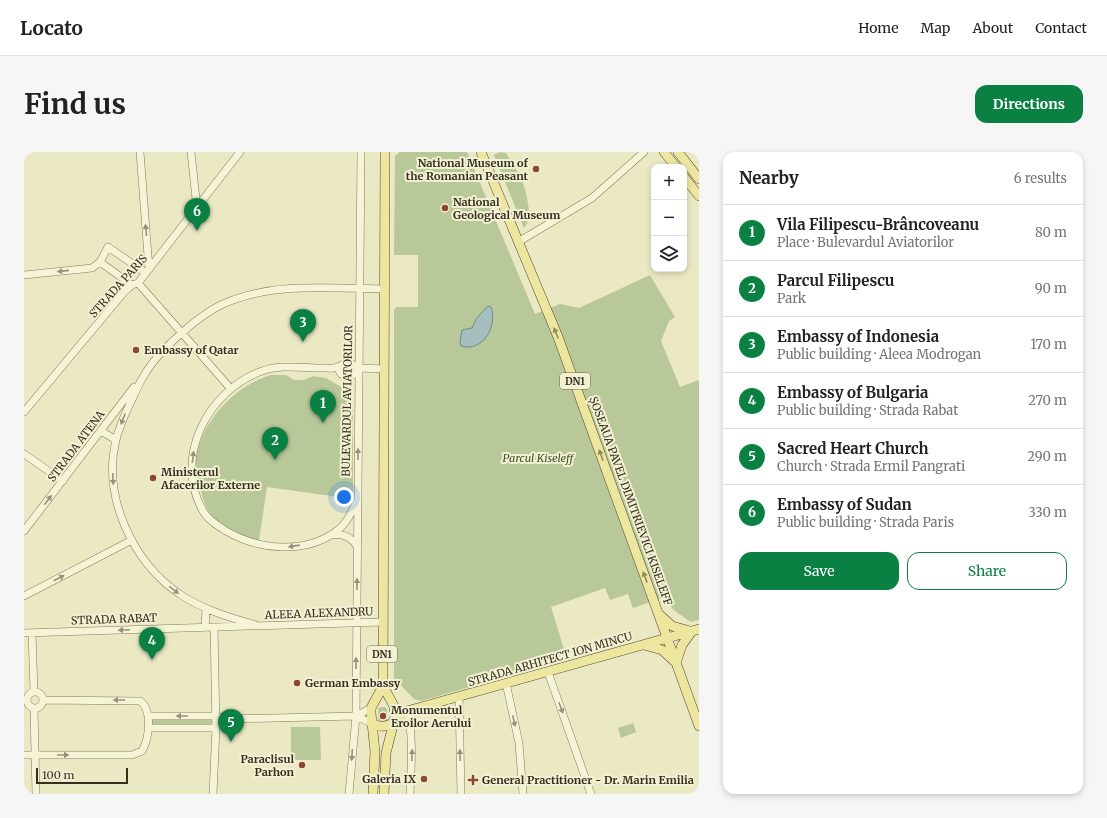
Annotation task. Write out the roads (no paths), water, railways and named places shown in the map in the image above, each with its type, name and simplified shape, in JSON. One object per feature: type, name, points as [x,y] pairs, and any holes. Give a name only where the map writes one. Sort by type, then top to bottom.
[{"type":"main road","name":"DN1","points":[[373,794],[375,749],[371,723],[372,708],[382,686],[385,152]]},
{"type":"main road","name":"ȘOSEAUA PAVEL DIMITRIEVICI KISELEFF","points":[[481,152],[572,374],[699,726]]},
{"type":"main road","points":[[664,152],[674,164]]},
{"type":"main road","points":[[678,152],[699,179]]},
{"type":"main road","points":[[687,181],[699,196]]},
{"type":"main road","points":[[658,614],[672,626],[695,630]]},
{"type":"main road","points":[[643,645],[662,650],[676,663],[682,645],[695,630]]},
{"type":"main road","name":"STRADA ARHITECT ION MINCU","points":[[395,722],[407,711],[695,630]]},
{"type":"main road","points":[[382,686],[394,706],[395,722],[387,749],[384,794]]},
{"type":"main road","points":[[372,708],[380,704],[394,706],[407,711]]},
{"type":"main road","points":[[371,723],[383,727],[395,722]]},
{"type":"street","points":[[140,152],[148,271]]},
{"type":"street","points":[[191,152],[196,208]]},
{"type":"street","name":"STRADA PARIS","points":[[24,412],[148,271],[240,152]]},
{"type":"street","points":[[518,242],[592,198],[644,152]]},
{"type":"street","name":"BULEVARDUL AVIATORILOR","points":[[350,794],[356,716],[361,154]]},
{"type":"street","points":[[194,184],[201,189],[210,190]]},
{"type":"street","points":[[24,275],[92,268],[100,262],[108,247],[148,271]]},
{"type":"street","points":[[100,262],[135,284],[183,333],[231,389]]},
{"type":"street","points":[[256,625],[206,609],[170,587],[149,564],[132,540],[120,515],[115,496],[113,463],[116,440],[126,411],[145,373],[158,356],[183,333],[216,308],[238,298],[258,293],[293,289],[384,289]]},
{"type":"street","points":[[358,501],[343,526],[331,535],[308,544],[289,547],[260,545],[236,536],[215,525],[204,512],[192,476],[192,459],[195,442],[208,414],[231,389],[250,376],[263,370],[337,368],[348,362],[359,368],[384,369]]},
{"type":"street","points":[[337,368],[353,384],[358,396]]},
{"type":"street","points":[[345,376],[352,376],[359,368]]},
{"type":"street","name":"STRADA ATENA","points":[[24,531],[145,373]]},
{"type":"street","points":[[101,431],[116,440]]},
{"type":"street","points":[[24,454],[63,481]]},
{"type":"street","points":[[331,535],[346,536],[350,538],[357,546]]},
{"type":"street","points":[[24,596],[132,540]]},
{"type":"street","points":[[205,628],[206,609]]},
{"type":"street","name":"ALEEA ALEXANDRU","points":[[214,627],[382,622]]},
{"type":"street","points":[[213,794],[216,728],[214,627]]},
{"type":"street","name":"STRADA RABAT","points":[[24,633],[214,627]]},
{"type":"street","points":[[32,633],[34,692]]},
{"type":"street","points":[[548,672],[591,794]]},
{"type":"street","points":[[506,683],[519,743],[523,794]]},
{"type":"street","points":[[34,692],[40,694],[43,700],[42,705],[34,708],[28,705],[25,700],[28,695],[34,692]]},
{"type":"street","points":[[459,696],[461,794]]},
{"type":"street","points":[[24,755],[138,754],[145,746],[148,716],[144,705],[136,700],[43,700]]},
{"type":"street","points":[[34,708],[36,794]]},
{"type":"street","points":[[148,716],[216,716],[228,719],[356,716],[372,708]]},
{"type":"street","points":[[407,711],[412,739],[410,794]]},
{"type":"street","points":[[356,716],[371,723]]},
{"type":"street","points":[[216,728],[221,722],[228,719]]},
{"type":"street","points":[[148,728],[216,728]]},
{"type":"water","points":[[488,306],[491,307],[493,314],[487,336],[476,345],[469,347],[461,346],[460,342],[462,330],[472,328],[476,319]]},
{"type":"place","name":"National Museum of the Romanian Peasant","points":[[536,169]]},
{"type":"place","name":"National Geological Museum","points":[[445,208]]},
{"type":"place","name":"Embassy of Sudan","points":[[197,231]]},
{"type":"place","name":"Embassy of Indonesia","points":[[303,342]]},
{"type":"place","name":"Embassy of Qatar","points":[[136,350]]},
{"type":"place","name":"Vila Filipescu-Brâncoveanu","points":[[323,423]]},
{"type":"place","name":"Parcul Filipescu","points":[[275,460]]},
{"type":"place","name":"Ministerul Afacerilor Externe","points":[[153,478]]},
{"type":"place","name":"Embassy of Bulgaria","points":[[152,660]]},
{"type":"place","name":"German Embassy","points":[[297,683]]},
{"type":"place","name":"Monumentul Eroilor Aerului","points":[[383,716]]},
{"type":"place","name":"Sacred Heart Church","points":[[231,742]]},
{"type":"place","name":"Paraclisul Parhon","points":[[302,765]]},
{"type":"place","name":"Galeria IX","points":[[424,779]]},
{"type":"place","name":"General Practitioner - Dr. Marin Emilia","points":[[473,780]]},
{"type":"park label","name":"Parcul Kiseleff","points":[[538,458]]}]
